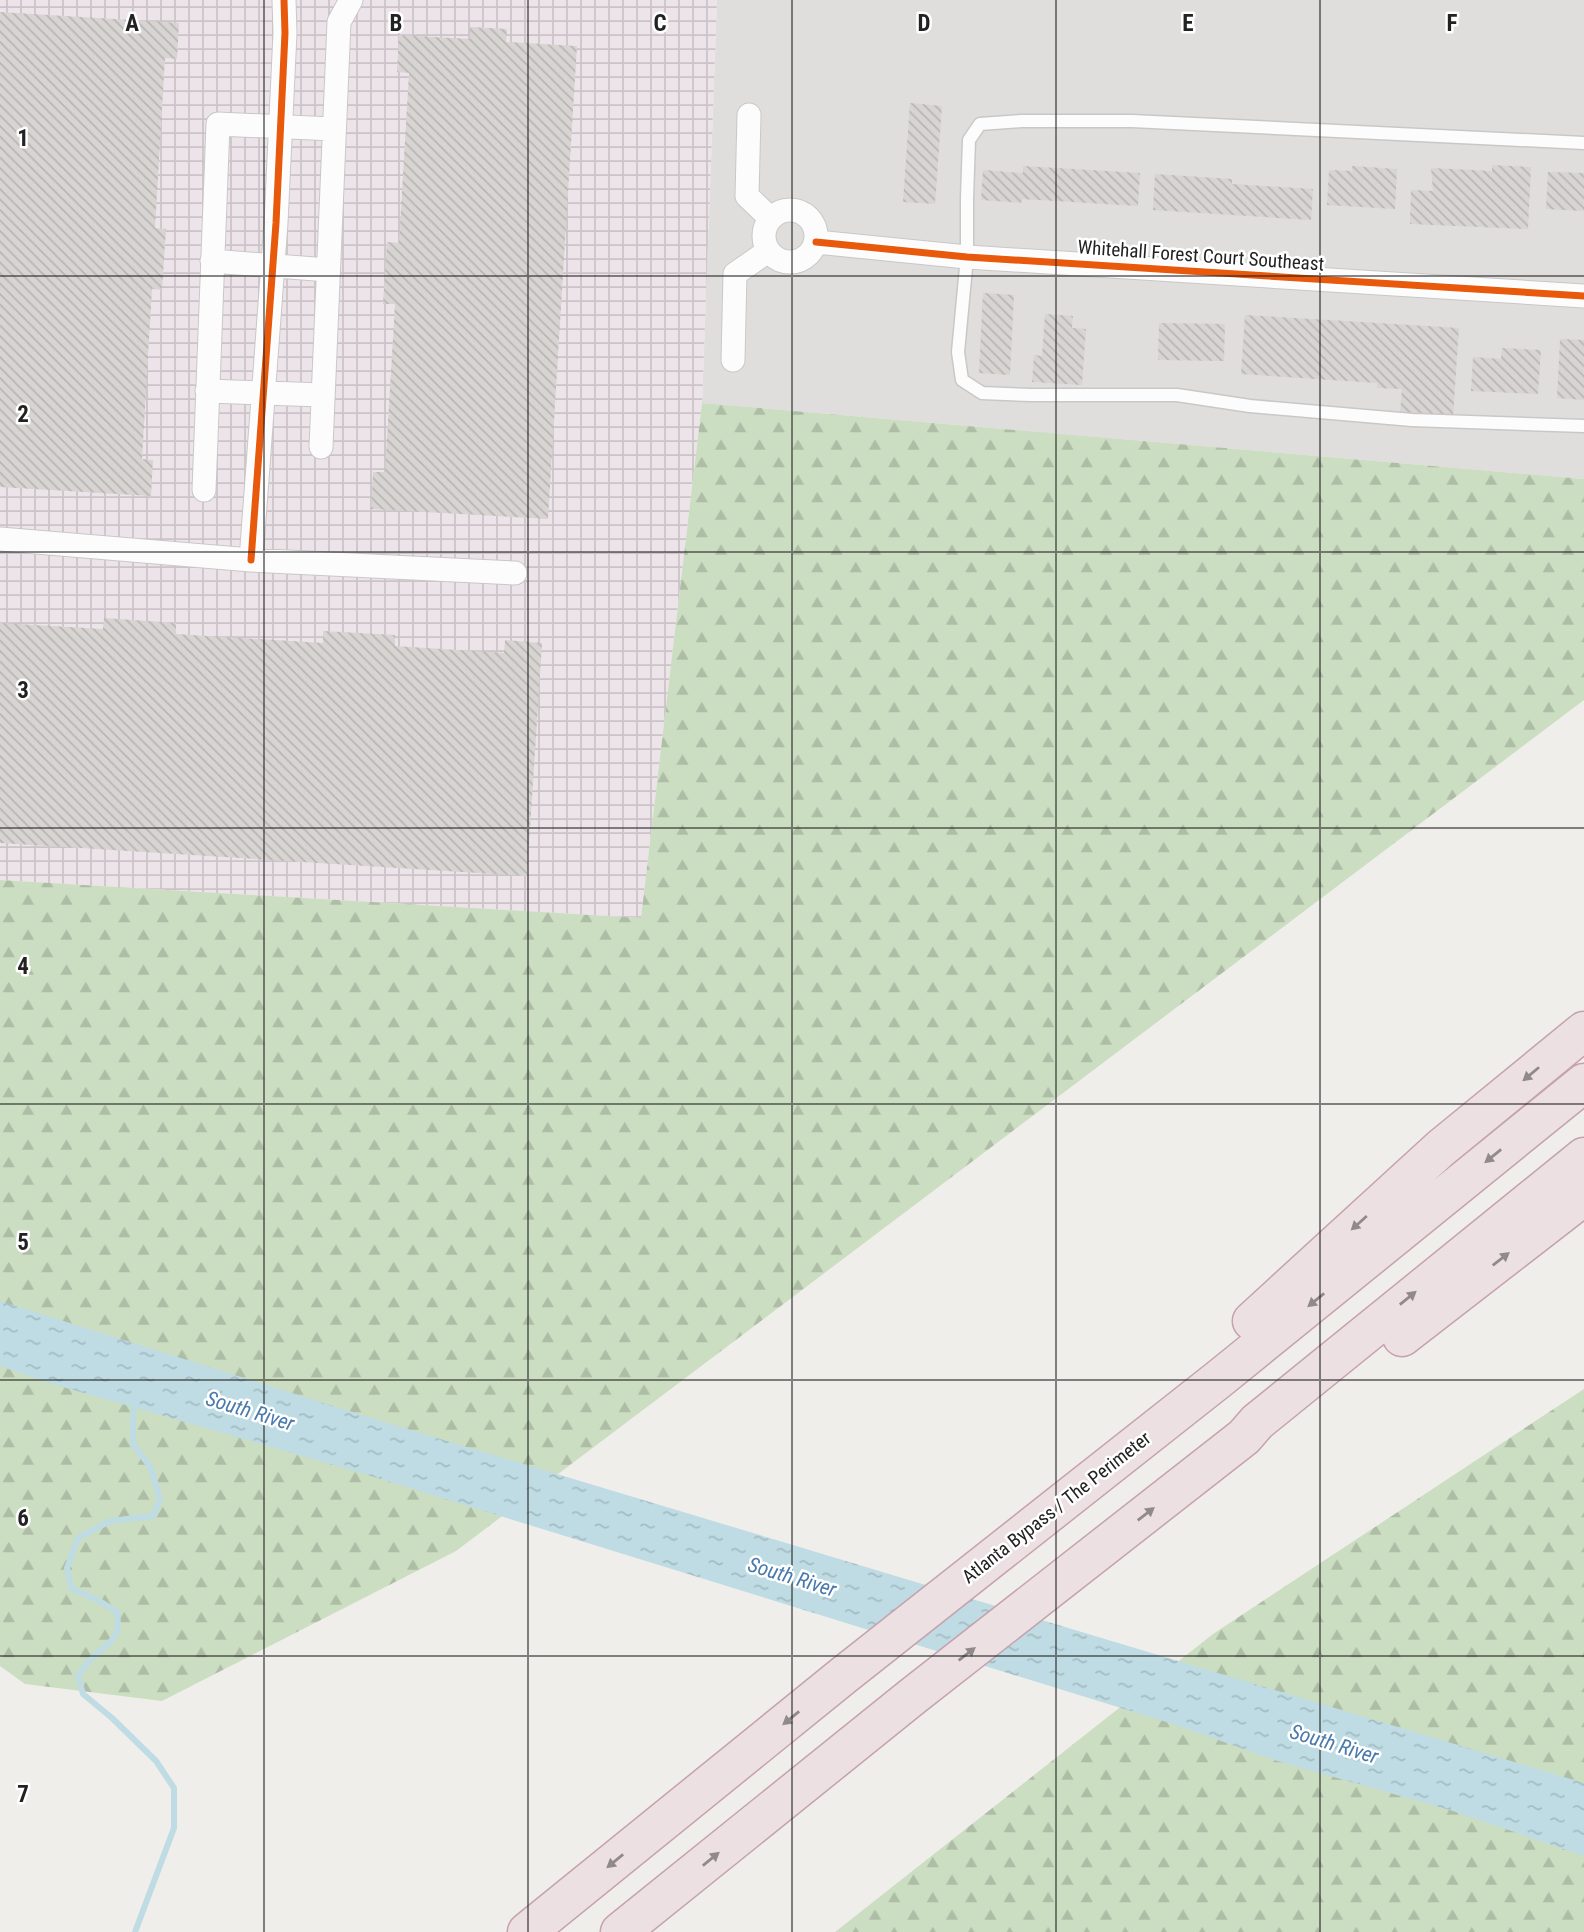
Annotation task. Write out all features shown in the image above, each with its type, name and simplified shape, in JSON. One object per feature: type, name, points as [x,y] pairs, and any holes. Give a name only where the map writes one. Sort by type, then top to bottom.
[{"type":"highway","points":[[984,1565],[1441,1148],[1584,1031]]},
{"type":"highway","name":"Atlanta Bypass / The Perimeter","points":[[527,1932],[844,1675],[1219,1379],[1584,1083]]},
{"type":"highway","points":[[1244,1437],[1257,1422],[1584,1157]]},
{"type":"highway","points":[[620,1932],[914,1696],[1244,1437],[1370,1362],[1584,1196]]},
{"type":"street","points":[[251,560],[273,266],[281,126],[284,0]]},
{"type":"street","points":[[321,447],[339,22],[351,0]]},
{"type":"street","points":[[749,115],[747,196],[770,218]]},
{"type":"street","points":[[204,490],[218,124],[334,129]]},
{"type":"street","points":[[786,210],[794,210],[809,218],[814,225],[816,242],[807,257],[790,263],[782,262],[768,251],[763,234],[770,218],[786,210]]},
{"type":"street","name":"Whitehall Forest Court Southeast","points":[[816,242],[967,257],[1584,296]]},
{"type":"street","points":[[733,360],[735,274],[768,251]]},
{"type":"street","points":[[212,261],[328,270]]},
{"type":"street","points":[[207,391],[323,395]]},
{"type":"street","points":[[0,539],[251,560],[515,573]]},
{"type":"lane","points":[[1584,143],[1132,121],[1021,121],[980,124],[969,140],[967,257],[958,352],[961,380],[982,393],[1177,395],[1250,406],[1412,420],[1584,426]]},
{"type":"shaded area","points":[[0,0],[717,0],[702,403],[641,918],[0,880]]},
{"type":"shaded area","points":[[717,0],[1584,0],[1584,479],[702,403]]},
{"type":"green space","points":[[702,403],[1584,479],[1584,700],[456,1551],[162,1701],[25,1684],[0,1666],[0,880],[641,918]]},
{"type":"green space","points":[[1584,1389],[1584,1932],[835,1932],[1213,1634]]},
{"type":"water","name":"South River","points":[[0,1301],[384,1422],[1584,1783],[1584,1856],[1450,1810],[1274,1760],[1176,1725],[358,1472],[49,1383],[0,1366]]},
{"type":"building","points":[[0,12],[179,23],[177,59],[165,58],[155,228],[166,229],[162,290],[152,289],[142,459],[153,460],[151,496],[0,487]]},
{"type":"building","points":[[470,27],[507,29],[506,42],[577,46],[548,519],[371,509],[373,472],[385,472],[395,304],[383,304],[387,242],[399,243],[409,73],[397,72],[399,35],[470,39]]},
{"type":"building","points":[[910,103],[942,106],[935,204],[903,202]]},
{"type":"building","points":[[1492,165],[1531,167],[1528,229],[1410,224],[1411,190],[1433,191],[1431,168],[1492,171]]},
{"type":"building","points":[[1023,166],[1140,173],[1138,206],[1022,199],[1021,203],[981,200],[983,170],[1023,173]]},
{"type":"building","points":[[1352,166],[1397,169],[1395,209],[1327,205],[1329,170],[1352,171]]},
{"type":"building","points":[[1548,172],[1584,173],[1584,211],[1546,209]]},
{"type":"building","points":[[1155,174],[1232,179],[1232,184],[1313,189],[1311,220],[1153,210]]},
{"type":"building","points":[[983,293],[1014,295],[1010,375],[979,373]]},
{"type":"building","points":[[1045,314],[1073,316],[1072,328],[1086,329],[1082,385],[1032,382],[1034,355],[1042,356]]},
{"type":"building","points":[[1245,315],[1459,328],[1453,416],[1400,413],[1402,389],[1377,388],[1377,383],[1241,374]]},
{"type":"building","points":[[1159,323],[1225,324],[1224,361],[1158,360]]},
{"type":"building","points":[[1560,339],[1584,340],[1584,400],[1557,398]]},
{"type":"building","points":[[1502,348],[1541,350],[1538,394],[1471,391],[1473,357],[1501,359]]},
{"type":"building","points":[[104,618],[176,623],[176,634],[323,643],[323,631],[395,635],[395,646],[504,653],[505,640],[542,643],[527,876],[0,843],[0,623],[103,629]]},
{"type":"waterway","points":[[135,1932],[174,1828],[174,1788],[156,1761],[83,1694],[78,1676],[90,1660],[112,1640],[117,1630],[117,1612],[71,1588],[67,1568],[78,1538],[110,1521],[153,1516],[160,1500],[151,1468],[133,1444],[136,1399]]},
{"type":"cycle path","points":[[251,560],[276,223],[285,33],[284,0]]},
{"type":"cycle path","points":[[816,242],[967,257],[1584,296]]}]
